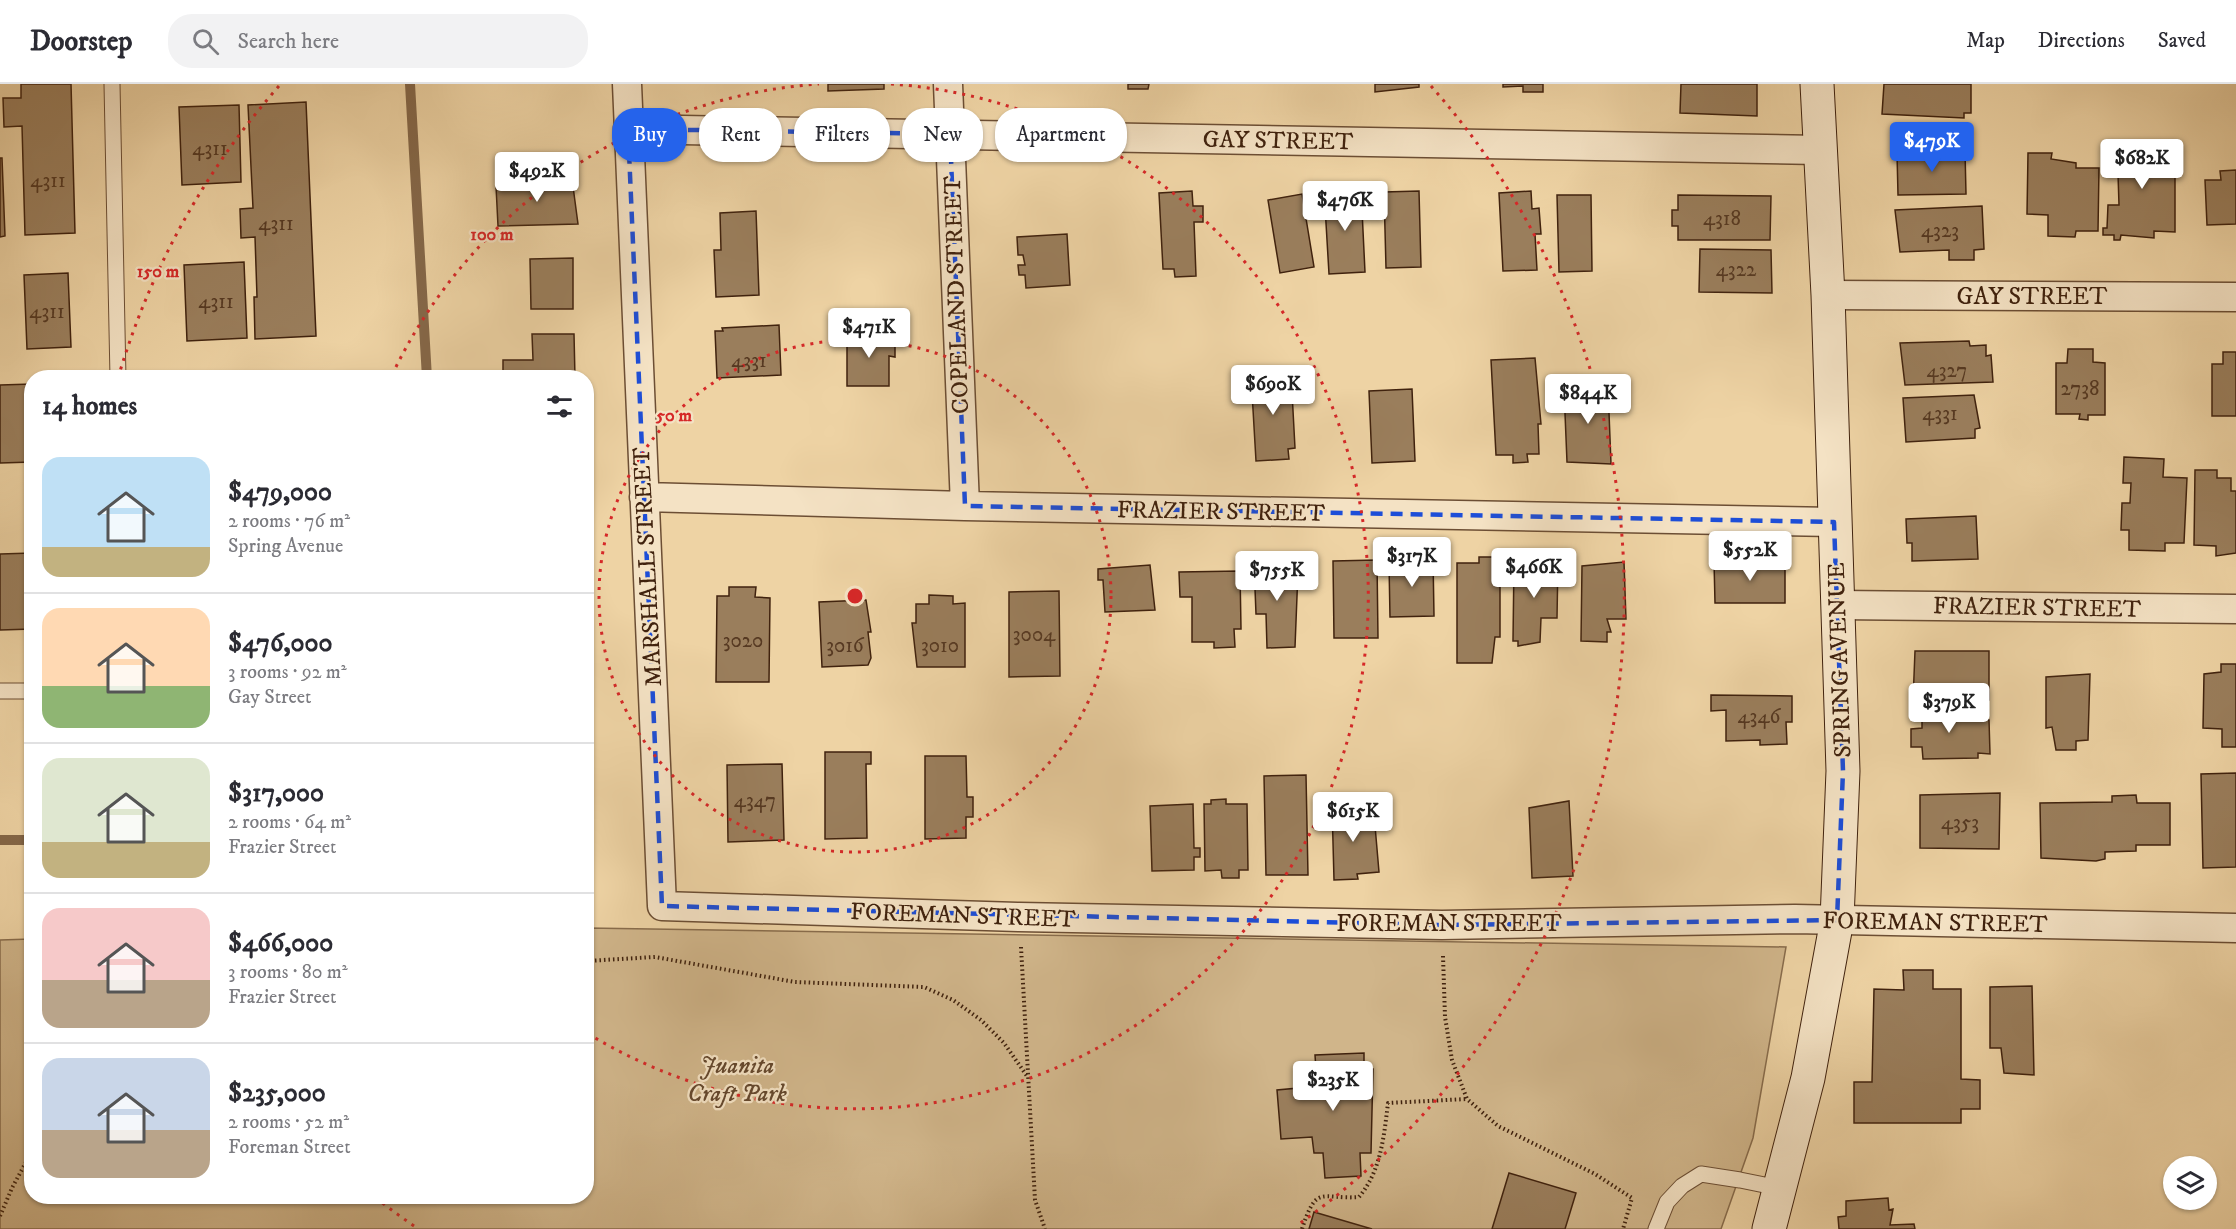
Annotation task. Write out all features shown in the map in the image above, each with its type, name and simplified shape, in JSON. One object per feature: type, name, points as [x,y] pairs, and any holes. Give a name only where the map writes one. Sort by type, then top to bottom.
[{"type":"street","name":"MARSHALL STREET","points":[[627,84],[628,108]]},
{"type":"street","name":"COPELAND STREET","points":[[948,84],[949,108]]},
{"type":"street","name":"SPRING AVENUE","points":[[1769,1229],[1808,1078],[1837,920],[1843,771],[1828,295],[1817,84]]},
{"type":"street","name":"GAY STREET","points":[[687,130],[902,133]]},
{"type":"street","name":"GAY STREET","points":[[983,135],[1820,150]]},
{"type":"street","name":"MARSHALL STREET","points":[[629,162],[662,906]]},
{"type":"street","name":"COPELAND STREET","points":[[951,162],[965,506]]},
{"type":"street","name":"GAY STREET","points":[[1828,295],[2236,297]]},
{"type":"street","name":"FRAZIER STREET","points":[[644,497],[965,506],[1834,522]]},
{"type":"street","name":"FRAZIER STREET","points":[[1839,605],[2236,609]]},
{"type":"street","name":"FOREMAN STREET","points":[[662,906],[1019,917],[1442,925],[1837,920],[2236,928]]},
{"type":"lane","points":[[112,84],[118,370]]},
{"type":"lane","points":[[0,691],[24,691]]},
{"type":"lane","points":[[1656,1229],[1667,1202],[1682,1186],[1701,1174],[1779,1188]]},
{"type":"path","points":[[1019,917],[1035,1200],[1045,1229]]},
{"type":"path","points":[[1442,925],[1445,1017],[1452,1060],[1467,1099],[1498,1126],[1595,1174],[1632,1198],[1623,1229]]},
{"type":"path","points":[[594,961],[655,957],[795,981],[924,987],[953,1000],[981,1020],[1004,1043],[1027,1076]]},
{"type":"path","points":[[1302,1229],[1308,1210],[1315,1199],[1325,1195],[1359,1197],[1368,1187],[1383,1145],[1388,1103],[1467,1099]]},
{"type":"path","points":[[0,1216],[24,1166]]},
{"type":"highlighted area","points":[[628,129],[950,134],[965,506],[1834,522],[1843,771],[1837,920],[1442,925],[662,906]]},
{"type":"green space","name":"Juanita Craft Park","points":[[594,928],[1786,947],[1753,1138],[1721,1229],[0,1229],[0,940],[24,939],[24,1204],[594,1204]]},
{"type":"building","points":[[21,84],[71,84],[75,233],[25,235],[22,126],[4,127],[3,98],[21,98]]},
{"type":"building","points":[[828,84],[884,84],[884,89],[828,91]]},
{"type":"building","points":[[1128,84],[1149,84],[1148,89],[1128,89]]},
{"type":"building","points":[[1375,84],[1419,84],[1419,87],[1375,92]]},
{"type":"building","points":[[1503,84],[1543,84],[1543,92],[1523,92],[1523,86],[1503,87]]},
{"type":"building","points":[[1681,84],[1757,84],[1757,116],[1680,113]]},
{"type":"building","points":[[1884,84],[1971,84],[1971,113],[1964,113],[1964,118],[1882,114]]},
{"type":"building","points":[[306,102],[316,336],[255,339],[254,297],[257,297],[255,237],[241,238],[240,209],[253,208],[248,105]]},
{"type":"building","points":[[239,105],[241,182],[182,185],[179,107]]},
{"type":"building","points":[[2108,145],[2175,145],[2175,232],[2154,231],[2154,238],[2121,235],[2120,240],[2114,240],[2114,235],[2103,235],[2103,228],[2107,228],[2108,205],[2119,205],[2118,174],[2108,174]]},
{"type":"building","points":[[1965,151],[1966,194],[1898,195],[1897,153]]},
{"type":"building","points":[[2028,153],[2052,153],[2051,159],[2076,163],[2076,168],[2099,168],[2098,231],[2076,231],[2075,237],[2048,236],[2048,215],[2027,214]]},
{"type":"building","points":[[0,158],[2,158],[5,236],[0,237]]},
{"type":"building","points":[[2236,170],[2236,224],[2207,225],[2205,180],[2221,180],[2220,171]]},
{"type":"building","points":[[567,176],[568,180],[572,179],[578,224],[498,226],[496,186],[546,181],[546,177]]},
{"type":"building","points":[[1361,189],[1365,272],[1329,274],[1325,206],[1329,206],[1328,191]]},
{"type":"building","points":[[1192,191],[1193,206],[1203,206],[1203,222],[1194,222],[1196,276],[1175,277],[1174,269],[1163,269],[1159,193]]},
{"type":"building","points":[[1419,191],[1421,267],[1386,268],[1384,192]]},
{"type":"building","points":[[1531,191],[1532,209],[1539,208],[1541,234],[1535,234],[1537,270],[1503,271],[1499,193]]},
{"type":"building","points":[[1302,194],[1314,267],[1280,273],[1268,200]]},
{"type":"building","points":[[1557,195],[1591,195],[1592,271],[1559,272]]},
{"type":"building","points":[[1678,195],[1771,196],[1770,240],[1678,240],[1678,226],[1672,226],[1672,210],[1678,210]]},
{"type":"building","points":[[1982,206],[1984,249],[1974,250],[1974,260],[1949,260],[1949,250],[1900,252],[1895,210]]},
{"type":"building","points":[[756,211],[759,295],[716,297],[714,250],[721,250],[720,213]]},
{"type":"building","points":[[1067,234],[1070,285],[1026,288],[1025,275],[1019,275],[1018,265],[1025,265],[1023,255],[1018,255],[1017,237]]},
{"type":"building","points":[[1700,249],[1771,250],[1772,293],[1699,292]]},
{"type":"building","points":[[573,258],[573,309],[531,309],[530,259]]},
{"type":"building","points":[[244,262],[247,338],[187,341],[184,265]]},
{"type":"building","points":[[68,273],[71,347],[27,349],[24,275]]},
{"type":"building","points":[[779,325],[781,375],[717,378],[715,331],[723,331],[722,328]]},
{"type":"building","points":[[847,333],[895,335],[895,357],[889,356],[889,386],[847,386]]},
{"type":"building","points":[[532,334],[574,334],[575,370],[503,370],[503,360],[533,360]]},
{"type":"building","points":[[1969,341],[1970,346],[1986,345],[1986,356],[1991,355],[1993,382],[1905,385],[1900,343]]},
{"type":"building","points":[[2068,349],[2093,349],[2093,362],[2105,363],[2105,415],[2088,415],[2088,420],[2079,419],[2080,414],[2056,414],[2056,363],[2067,363]]},
{"type":"building","points":[[2223,352],[2236,352],[2236,416],[2212,416],[2212,364],[2223,364]]},
{"type":"building","points":[[1535,358],[1541,424],[1538,424],[1539,454],[1527,454],[1528,462],[1513,463],[1513,455],[1496,455],[1491,360]]},
{"type":"building","points":[[1291,373],[1295,448],[1288,449],[1289,459],[1256,461],[1251,375]]},
{"type":"building","points":[[24,384],[24,462],[0,463],[0,385]]},
{"type":"building","points":[[1608,387],[1611,464],[1567,462],[1564,389]]},
{"type":"building","points":[[1412,389],[1415,461],[1372,463],[1369,391]]},
{"type":"building","points":[[1974,395],[1980,428],[1975,429],[1975,438],[1906,442],[1903,398]]},
{"type":"building","points":[[2124,457],[2164,459],[2163,477],[2187,478],[2184,543],[2165,543],[2165,551],[2129,550],[2129,530],[2121,530],[2122,503],[2130,503],[2131,483],[2123,483]]},
{"type":"building","points":[[2195,470],[2217,470],[2217,478],[2231,478],[2231,491],[2236,491],[2236,553],[2216,556],[2216,546],[2194,545]]},
{"type":"building","points":[[1976,516],[1978,559],[1912,561],[1912,543],[1907,543],[1906,519]]},
{"type":"building","points":[[24,553],[24,629],[0,630],[0,554]]},
{"type":"building","points":[[1479,557],[1500,557],[1500,637],[1495,637],[1492,663],[1457,663],[1457,563],[1479,563]]},
{"type":"building","points":[[1433,558],[1434,616],[1390,617],[1389,563]]},
{"type":"building","points":[[1377,560],[1378,638],[1334,638],[1333,561]]},
{"type":"building","points":[[1558,560],[1557,618],[1541,618],[1540,642],[1518,646],[1518,641],[1513,641],[1514,563]]},
{"type":"building","points":[[1714,561],[1785,561],[1785,603],[1715,603]]},
{"type":"building","points":[[1624,562],[1626,619],[1607,619],[1611,632],[1607,632],[1607,642],[1581,641],[1582,566]]},
{"type":"building","points":[[1254,563],[1286,563],[1286,571],[1298,571],[1295,647],[1267,648],[1266,614],[1256,614]]},
{"type":"building","points":[[1150,565],[1155,610],[1105,612],[1103,580],[1098,580],[1098,569]]},
{"type":"building","points":[[1240,571],[1241,629],[1234,629],[1235,647],[1214,648],[1214,642],[1192,642],[1192,597],[1180,597],[1179,572]]},
{"type":"building","points":[[729,587],[756,587],[755,597],[770,598],[769,682],[716,682],[717,596],[729,596]]},
{"type":"building","points":[[1059,591],[1060,676],[1009,677],[1009,592]]},
{"type":"building","points":[[929,595],[953,596],[953,604],[965,603],[965,667],[917,667],[912,623],[916,623],[916,604],[929,604]]},
{"type":"building","points":[[866,600],[871,632],[868,632],[871,658],[868,665],[822,667],[819,602]]},
{"type":"building","points":[[1915,651],[1989,651],[1989,700],[1913,701]]},
{"type":"building","points":[[2221,664],[2236,664],[2236,747],[2222,747],[2222,729],[2203,728],[2204,674],[2221,672]]},
{"type":"building","points":[[2090,674],[2088,740],[2076,741],[2076,750],[2056,750],[2052,727],[2046,728],[2046,677]]},
{"type":"building","points":[[1711,695],[1792,696],[1792,722],[1786,722],[1787,744],[1760,745],[1760,740],[1726,741],[1726,710],[1711,711]]},
{"type":"building","points":[[1913,702],[1941,702],[1941,716],[1975,715],[1975,720],[1989,720],[1990,754],[1978,753],[1978,758],[1923,759],[1922,747],[1911,747],[1911,729],[1922,728],[1922,716],[1913,716]]},
{"type":"building","points":[[825,752],[871,752],[871,764],[866,764],[867,838],[825,839]]},
{"type":"building","points":[[925,756],[966,756],[967,797],[973,797],[973,817],[966,817],[966,838],[925,839]]},
{"type":"building","points":[[782,764],[784,840],[728,842],[727,765]]},
{"type":"building","points":[[2236,773],[2236,867],[2203,868],[2201,774]]},
{"type":"building","points":[[1306,775],[1308,875],[1266,875],[1264,776]]},
{"type":"building","points":[[2000,793],[1999,849],[1920,848],[1920,795]]},
{"type":"building","points":[[2136,795],[2137,803],[2170,803],[2170,845],[2136,845],[2136,851],[2105,852],[2105,859],[2096,861],[2041,858],[2040,803],[2112,802],[2112,796]]},
{"type":"building","points":[[1226,799],[1226,804],[1247,804],[1248,870],[1239,870],[1239,878],[1222,878],[1221,870],[1205,871],[1204,804],[1211,804],[1211,800]]},
{"type":"building","points":[[1569,801],[1573,876],[1532,878],[1529,808]]},
{"type":"building","points":[[1353,803],[1354,815],[1374,814],[1379,872],[1357,874],[1358,879],[1334,880],[1332,805]]},
{"type":"building","points":[[1193,804],[1194,848],[1200,848],[1200,857],[1194,857],[1194,870],[1152,871],[1150,806]]},
{"type":"building","points":[[1903,970],[1933,970],[1933,989],[1961,989],[1961,1079],[1980,1080],[1980,1109],[1961,1109],[1961,1123],[1854,1123],[1854,1082],[1872,1082],[1874,989],[1904,990]]},
{"type":"building","points":[[2032,986],[2034,1075],[2004,1073],[2001,1048],[1990,1048],[1990,987]]},
{"type":"building","points":[[1364,1053],[1364,1070],[1373,1069],[1371,1153],[1360,1153],[1361,1176],[1325,1178],[1323,1153],[1314,1153],[1312,1137],[1281,1139],[1277,1090],[1309,1087],[1308,1073],[1316,1070],[1315,1055]]},
{"type":"building","points":[[1509,1173],[1576,1193],[1565,1229],[1492,1229]]},
{"type":"building","points":[[1888,1198],[1889,1210],[1893,1209],[1890,1225],[1914,1224],[1915,1229],[1839,1229],[1838,1217],[1846,1216],[1846,1201]]},
{"type":"building","points":[[1314,1212],[1372,1229],[1309,1229]]},
{"type":"waterway","points":[[410,84],[427,370]]},
{"type":"waterway","points":[[0,840],[24,840]]}]
